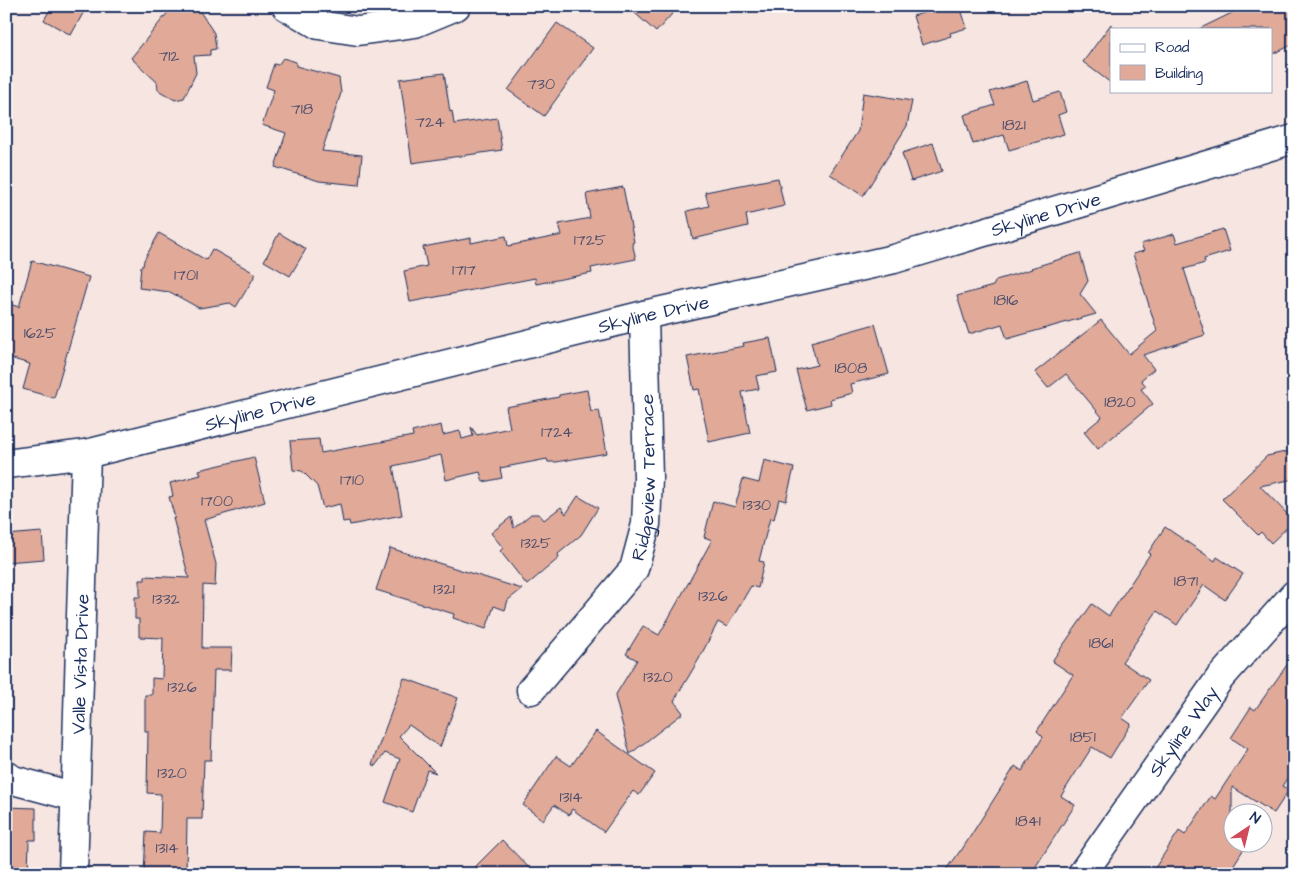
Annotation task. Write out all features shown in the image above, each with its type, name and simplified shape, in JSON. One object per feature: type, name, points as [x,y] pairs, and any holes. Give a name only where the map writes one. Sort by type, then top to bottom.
[{"type":"street","points":[[286,6],[319,25],[358,31],[415,23],[456,6]]},
{"type":"street","name":"Skyline Drive","points":[[6,464],[86,454],[644,315],[894,259],[1294,139]]},
{"type":"street","name":"Ridgeview Terrace","points":[[531,690],[634,569],[646,524],[648,478],[644,315]]},
{"type":"street","name":"Valle Vista Drive","points":[[73,874],[86,454]]},
{"type":"street","name":"Skyline Way","points":[[1082,874],[1220,678],[1294,595]]},
{"type":"street","points":[[6,776],[13,780],[76,797]]},
{"type":"building","points":[[52,6],[87,6],[71,35],[44,20]]},
{"type":"building","points":[[627,6],[679,6],[656,32]]},
{"type":"building","points":[[946,6],[960,6],[967,28],[950,33],[951,36],[922,45],[913,16]]},
{"type":"building","points":[[1246,6],[1294,6],[1294,44],[1272,55],[1272,28],[1201,28]]},
{"type":"building","points":[[199,10],[214,33],[216,49],[210,50],[210,55],[194,56],[196,73],[184,98],[175,100],[158,90],[157,82],[131,58],[169,11]]},
{"type":"building","points":[[557,23],[593,48],[544,116],[508,90]]},
{"type":"building","points":[[1111,24],[1110,82],[1083,62]]},
{"type":"building","points":[[283,58],[296,62],[296,66],[339,78],[341,93],[322,151],[362,155],[359,185],[319,181],[275,167],[286,133],[262,125],[274,90],[266,87],[274,64],[278,65]]},
{"type":"building","points":[[444,73],[450,112],[452,111],[454,124],[497,118],[502,150],[412,163],[400,79]]},
{"type":"building","points":[[1027,81],[1033,100],[1060,92],[1066,112],[1058,115],[1064,134],[1009,150],[1004,135],[973,144],[964,115],[995,105],[990,92]]},
{"type":"building","points":[[863,93],[912,101],[907,126],[863,196],[830,174],[858,131]]},
{"type":"building","points":[[933,143],[942,171],[911,181],[902,153]]},
{"type":"building","points":[[778,178],[784,206],[746,215],[748,226],[693,239],[687,211],[709,206],[705,192]]},
{"type":"building","points":[[623,187],[636,259],[591,268],[592,273],[536,284],[535,278],[410,302],[404,271],[427,266],[423,247],[471,238],[471,243],[506,236],[508,246],[562,235],[559,224],[590,218],[586,194]]},
{"type":"building","points":[[1223,229],[1230,251],[1204,259],[1205,263],[1184,269],[1205,335],[1143,355],[1154,369],[1141,380],[1146,386],[1141,389],[1153,404],[1098,449],[1084,432],[1102,417],[1066,374],[1048,388],[1035,372],[1101,320],[1129,354],[1157,331],[1133,254],[1144,251],[1141,244],[1174,234],[1177,243]]},
{"type":"building","points":[[159,233],[206,260],[212,249],[256,274],[236,307],[230,303],[199,308],[170,292],[139,288],[141,266],[143,266],[144,260]]},
{"type":"building","points":[[279,233],[306,249],[290,276],[264,261]]},
{"type":"building","points":[[1080,253],[1088,281],[1080,294],[1096,314],[1007,339],[1002,324],[969,334],[957,296],[993,286],[996,280]]},
{"type":"building","points":[[32,261],[89,277],[54,398],[23,389],[30,364],[6,357],[6,303],[19,307]]},
{"type":"building","points":[[875,324],[889,374],[850,384],[852,393],[830,399],[831,404],[807,410],[796,370],[817,365],[811,342]]},
{"type":"building","points":[[770,338],[777,372],[756,376],[759,389],[742,392],[750,433],[709,442],[699,389],[694,390],[687,357],[744,346],[743,343]]},
{"type":"building","points":[[587,390],[591,412],[599,410],[607,453],[556,462],[548,462],[547,459],[500,468],[502,478],[483,482],[480,472],[446,480],[441,455],[393,466],[402,515],[350,525],[349,521],[343,522],[340,504],[323,508],[317,486],[302,471],[293,470],[290,441],[319,439],[321,453],[413,436],[412,432],[441,425],[443,435],[460,431],[462,439],[473,436],[471,427],[477,435],[510,428],[506,407]]},
{"type":"building","points":[[1294,450],[1294,479],[1260,486],[1294,521],[1271,543],[1261,532],[1258,535],[1222,499],[1267,456]]},
{"type":"building","points":[[254,457],[265,502],[204,520],[216,564],[215,586],[203,585],[202,648],[232,648],[231,670],[214,670],[211,760],[204,760],[202,819],[187,819],[186,874],[144,874],[146,832],[160,833],[161,794],[147,793],[148,731],[145,731],[145,695],[152,695],[152,678],[162,679],[163,638],[139,637],[139,619],[135,619],[135,597],[140,597],[140,580],[145,580],[145,576],[189,578],[173,518],[175,518],[169,497],[173,496],[170,483],[201,475],[199,470]]},
{"type":"building","points":[[764,460],[794,468],[786,501],[779,499],[774,519],[770,518],[759,561],[764,562],[758,588],[751,586],[727,627],[718,622],[674,701],[683,713],[630,754],[615,696],[637,660],[626,654],[643,626],[659,635],[712,540],[704,537],[713,501],[735,507],[743,479],[759,483]]},
{"type":"building","points":[[578,496],[598,508],[581,535],[558,554],[559,558],[527,585],[500,551],[503,548],[491,533],[511,517],[514,528],[531,514],[539,514],[544,520],[561,507],[566,514]]},
{"type":"building","points":[[1165,527],[1215,561],[1217,557],[1243,574],[1225,600],[1204,585],[1177,625],[1157,611],[1122,662],[1149,680],[1122,718],[1131,724],[1110,758],[1092,747],[1061,796],[1075,805],[1031,874],[944,874],[961,851],[1015,766],[1022,771],[1043,737],[1037,731],[1073,675],[1052,661],[1092,604],[1109,616],[1150,554],[1148,553]]},
{"type":"building","points":[[42,532],[44,559],[6,562],[6,535]]},
{"type":"building","points":[[390,548],[522,589],[508,600],[505,610],[494,606],[486,629],[453,618],[454,614],[376,590]]},
{"type":"building","points":[[1294,655],[1294,768],[1282,786],[1289,790],[1274,813],[1272,812],[1272,802],[1256,802],[1232,787],[1232,802],[1222,802],[1222,852],[1242,852],[1228,874],[1151,874],[1179,831],[1185,835],[1211,796],[1215,799],[1248,749],[1231,738],[1251,707],[1255,710]]},
{"type":"building","points":[[404,678],[458,698],[440,747],[409,725],[399,736],[436,773],[427,770],[412,812],[385,802],[400,759],[385,753],[375,766],[372,764]]},
{"type":"building","points":[[596,731],[655,773],[639,795],[633,791],[604,832],[572,809],[569,815],[554,805],[543,820],[523,805],[556,756],[571,766]]},
{"type":"building","points":[[6,807],[36,808],[36,840],[29,840],[28,874],[6,874]]},
{"type":"building","points":[[502,840],[535,874],[468,874]]}]
